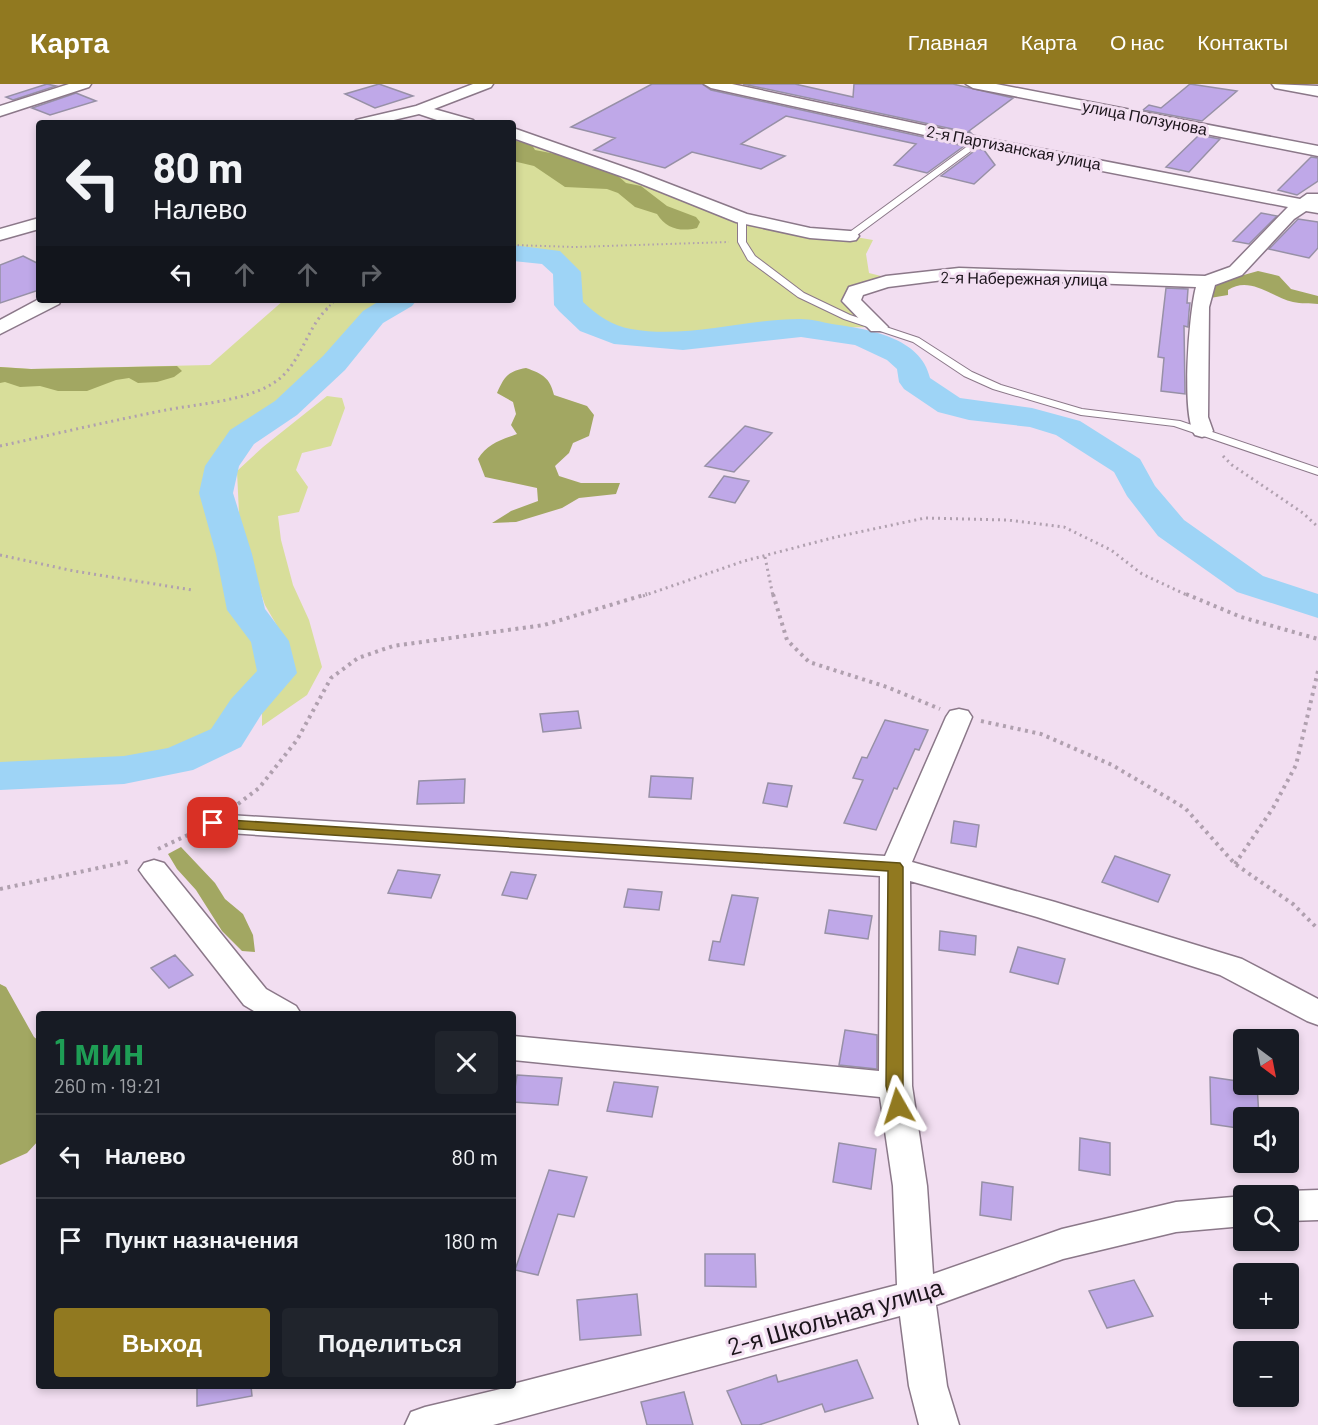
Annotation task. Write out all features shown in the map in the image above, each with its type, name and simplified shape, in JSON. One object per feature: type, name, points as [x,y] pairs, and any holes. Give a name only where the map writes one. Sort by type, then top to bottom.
[{"type":"street","points":[[0,111],[84,84]]},
{"type":"street","points":[[374,120],[421,109],[486,84]]},
{"type":"street","name":"2-я Партизанская улица","points":[[711,84],[979,142],[1313,202]]},
{"type":"street","name":"улица Ползунова","points":[[973,84],[1318,151]]},
{"type":"street","points":[[1281,84],[1318,91]]},
{"type":"street","points":[[421,109],[435,116],[454,120]]},
{"type":"street","points":[[516,134],[635,176],[742,218],[810,232],[850,236]]},
{"type":"street","points":[[1202,431],[1198,417],[1200,307],[1207,282],[1236,271],[1288,215],[1313,202]]},
{"type":"street","points":[[0,235],[36,224]]},
{"type":"street","name":"2-я Набережная улица","points":[[878,327],[851,301],[856,291],[886,282],[959,273],[1207,282]]},
{"type":"street","points":[[0,328],[46,303]]},
{"type":"street","points":[[939,1425],[928,1386],[916,1296],[910,1186],[895,1086],[895,867],[959,717]]},
{"type":"street","points":[[213,823],[895,867],[1044,909],[1231,967],[1318,1013]]},
{"type":"street","points":[[153,860],[255,997],[280,1011]]},
{"type":"street","points":[[516,1048],[895,1086]]},
{"type":"street","points":[[1299,1206],[1318,1205]]},
{"type":"street","name":"2-я Школьная улица","points":[[426,1425],[916,1296],[1062,1244],[1176,1217],[1233,1212]]},
{"type":"lane","points":[[850,236],[979,142]]},
{"type":"lane","points":[[742,218],[741,242],[751,258],[801,295],[847,317],[916,340],[969,374],[997,387],[1081,412],[1176,423],[1318,472]]},
{"type":"path","points":[[516,245],[575,247],[741,242]]},
{"type":"path","points":[[0,446],[115,420],[250,394],[273,384],[288,371],[307,342],[317,318],[333,303]]},
{"type":"path","points":[[1202,431],[1232,465],[1303,513],[1318,527]]},
{"type":"path","points":[[0,889],[133,861],[153,860],[213,823],[259,788],[297,741],[331,678],[358,658],[393,646],[544,625],[618,604],[675,583],[836,537],[924,518],[1007,520],[1064,527],[1111,550],[1142,574],[1188,595],[1241,617],[1318,639]]},
{"type":"path","points":[[0,555],[74,571],[192,590]]},
{"type":"path","points":[[765,557],[774,602],[786,640],[809,662],[887,687],[959,717],[1041,734],[1112,765],[1185,808],[1235,864],[1293,904],[1318,929]]},
{"type":"path","points":[[1235,864],[1273,808],[1296,765],[1318,671]]},
{"type":"green space","points":[[516,135],[742,218],[873,240],[866,254],[869,273],[889,278],[851,301],[878,327],[801,328],[683,341],[625,338],[591,325],[569,305],[566,279],[561,267],[551,258],[516,253]]},
{"type":"green space","points":[[516,141],[532,145],[535,150],[581,159],[617,175],[626,183],[641,186],[667,206],[696,217],[700,222],[697,228],[685,230],[674,228],[665,223],[657,214],[635,207],[618,193],[607,189],[565,187],[534,166],[516,162]]},
{"type":"green space","points":[[1258,271],[1279,276],[1291,289],[1318,296],[1318,304],[1285,300],[1253,286],[1245,285],[1228,290],[1228,295],[1210,298],[1215,283]]},
{"type":"green space","points":[[281,303],[397,303],[373,317],[334,363],[286,408],[242,437],[222,466],[216,493],[234,554],[246,610],[270,641],[277,673],[245,708],[226,738],[178,760],[124,770],[0,776],[0,367],[31,369],[210,365]]},
{"type":"green space","points":[[177,366],[182,371],[174,377],[157,382],[138,383],[129,378],[116,380],[87,391],[58,391],[40,386],[20,387],[5,382],[0,383],[0,367],[31,369]]},
{"type":"green space","points":[[526,368],[545,377],[554,395],[587,406],[594,415],[589,436],[573,443],[569,453],[555,466],[559,476],[581,483],[620,483],[616,494],[579,498],[562,508],[516,522],[492,523],[511,511],[538,501],[537,488],[485,477],[478,459],[490,446],[517,434],[511,425],[516,414],[513,402],[497,393],[507,376]]},
{"type":"green space","points":[[327,396],[342,398],[345,408],[331,446],[302,453],[296,470],[308,487],[299,512],[278,516],[281,540],[293,585],[309,620],[322,667],[307,695],[262,726],[262,706],[291,669],[283,636],[265,605],[249,558],[239,514],[237,471]]},
{"type":"green space","points":[[181,847],[215,883],[225,899],[243,914],[253,935],[255,952],[242,951],[222,931],[196,890],[177,869],[168,854]]},
{"type":"green space","points":[[0,984],[6,987],[36,1039],[36,1143],[27,1153],[0,1165]]},
{"type":"building","points":[[47,84],[56,86],[13,100],[6,97]]},
{"type":"building","points":[[379,84],[413,96],[375,108],[345,94]]},
{"type":"building","points":[[652,84],[702,84],[711,90],[964,146],[927,173],[894,165],[916,144],[786,116],[741,144],[785,156],[761,169],[692,152],[665,168],[594,150],[615,138],[571,127]]},
{"type":"building","points":[[743,84],[795,84],[853,97],[854,84],[953,84],[1013,98],[969,131],[971,133]]},
{"type":"building","points":[[1190,84],[1237,91],[1202,121],[1143,110],[1149,105],[1161,108]]},
{"type":"building","points":[[76,93],[96,101],[50,115],[32,108]]},
{"type":"building","points":[[1199,135],[1220,139],[1189,172],[1166,167]]},
{"type":"building","points":[[977,149],[984,150],[995,165],[974,184],[941,176]]},
{"type":"building","points":[[1311,157],[1318,158],[1318,181],[1297,195],[1278,190]]},
{"type":"building","points":[[1261,213],[1277,216],[1249,244],[1233,241]]},
{"type":"building","points":[[1298,219],[1318,222],[1318,248],[1309,258],[1269,249]]},
{"type":"building","points":[[23,256],[36,262],[36,291],[0,303],[0,265]]},
{"type":"building","points":[[1166,288],[1188,289],[1187,303],[1190,303],[1188,327],[1184,326],[1185,394],[1161,391],[1164,358],[1158,357]]},
{"type":"building","points":[[745,426],[772,433],[734,472],[705,466]]},
{"type":"building","points":[[724,476],[749,481],[735,503],[709,497]]},
{"type":"building","points":[[578,711],[581,728],[543,732],[540,714]]},
{"type":"building","points":[[885,720],[928,730],[919,750],[915,749],[897,789],[894,788],[876,830],[844,823],[863,780],[853,778],[862,757],[867,758]]},
{"type":"building","points":[[651,776],[693,778],[691,799],[649,797]]},
{"type":"building","points":[[465,779],[464,803],[417,804],[419,781]]},
{"type":"building","points":[[768,783],[792,786],[787,807],[763,803]]},
{"type":"building","points":[[954,821],[979,825],[976,847],[951,843]]},
{"type":"building","points":[[1115,856],[1170,875],[1158,902],[1102,882]]},
{"type":"building","points":[[398,870],[440,875],[431,898],[388,893]]},
{"type":"building","points":[[511,872],[536,875],[527,899],[502,895]]},
{"type":"building","points":[[628,889],[662,892],[659,910],[624,907]]},
{"type":"building","points":[[732,895],[758,898],[744,965],[709,960],[713,941],[720,942]]},
{"type":"building","points":[[829,910],[872,916],[868,939],[825,933]]},
{"type":"building","points":[[940,931],[976,936],[975,955],[939,950]]},
{"type":"building","points":[[1018,947],[1065,959],[1058,984],[1010,972]]},
{"type":"building","points":[[175,955],[193,975],[169,988],[151,968]]},
{"type":"building","points":[[845,1030],[877,1035],[877,1069],[839,1065]]},
{"type":"building","points":[[517,1075],[562,1078],[558,1105],[516,1102]]},
{"type":"building","points":[[1210,1077],[1233,1080],[1233,1095],[1258,1095],[1258,1107],[1233,1107],[1233,1127],[1211,1124]]},
{"type":"building","points":[[614,1082],[658,1087],[652,1117],[607,1111]]},
{"type":"building","points":[[1080,1138],[1110,1143],[1110,1175],[1079,1170]]},
{"type":"building","points":[[839,1143],[876,1149],[871,1189],[833,1182]]},
{"type":"building","points":[[549,1170],[587,1177],[574,1217],[558,1214],[538,1275],[516,1270]]},
{"type":"building","points":[[982,1182],[1013,1187],[1011,1220],[980,1215]]},
{"type":"building","points":[[705,1254],[755,1254],[756,1287],[705,1286]]},
{"type":"building","points":[[1134,1280],[1153,1316],[1107,1328],[1089,1291]]},
{"type":"building","points":[[637,1294],[641,1335],[580,1340],[577,1300]]},
{"type":"building","points":[[857,1360],[873,1398],[825,1412],[822,1404],[759,1425],[742,1425],[727,1391],[776,1375],[778,1382]]},
{"type":"building","points":[[197,1389],[251,1389],[252,1396],[197,1406]]},
{"type":"building","points":[[684,1392],[693,1425],[647,1425],[641,1402]]},
{"type":"waterway","points":[[516,253],[550,257],[567,272],[569,305],[591,325],[625,338],[683,341],[801,328],[862,337],[898,353],[912,367],[915,382],[949,405],[969,410],[1032,418],[1068,428],[1128,466],[1139,489],[1171,528],[1250,584],[1318,607]]},
{"type":"waterway","points":[[0,776],[124,770],[178,760],[226,738],[245,708],[277,673],[270,641],[246,610],[234,554],[216,493],[222,466],[242,437],[286,408],[334,363],[373,317],[397,303]]},
{"type":"route","points":[[213,823],[895,867],[895,1086],[898,1106]]}]
